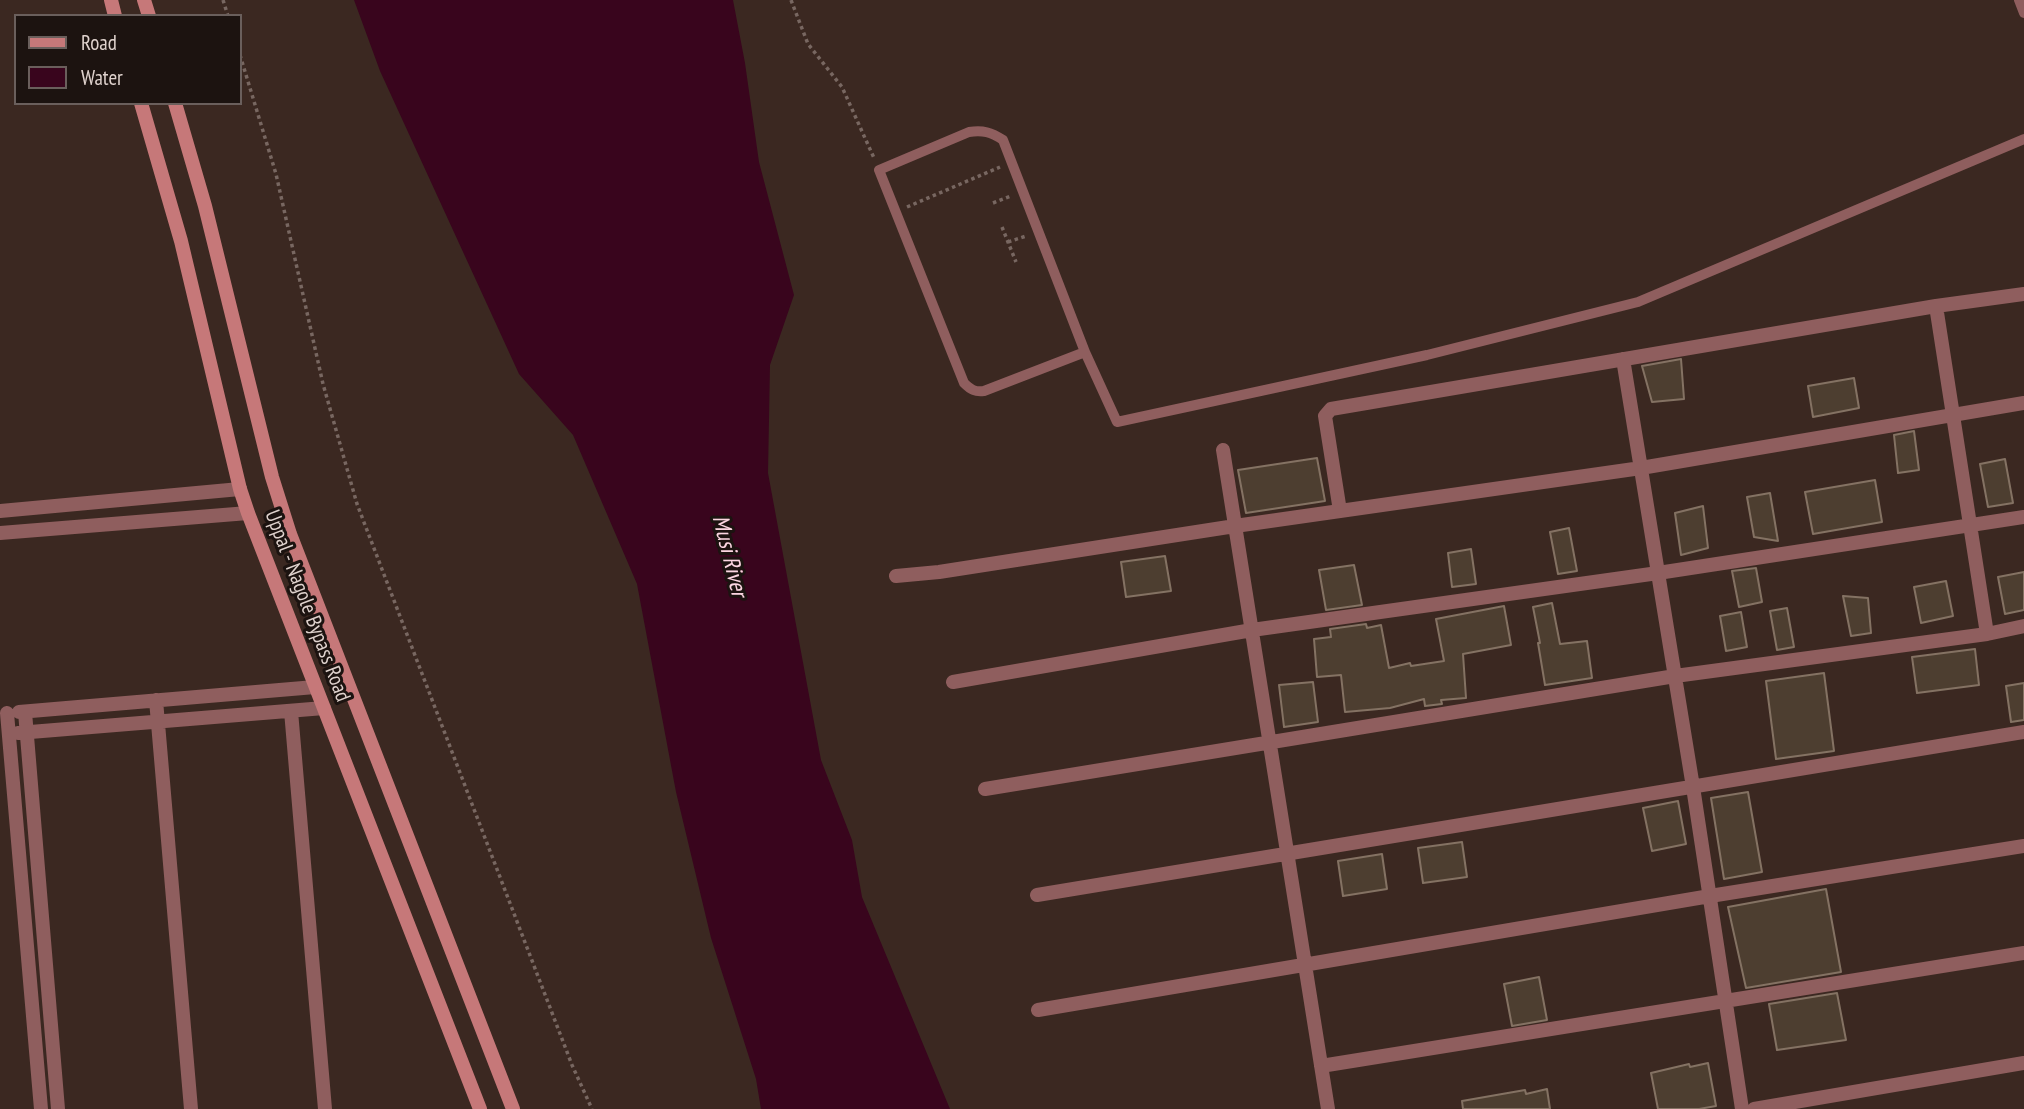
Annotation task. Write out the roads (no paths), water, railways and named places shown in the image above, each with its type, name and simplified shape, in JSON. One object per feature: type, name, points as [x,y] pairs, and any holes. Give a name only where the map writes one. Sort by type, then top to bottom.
[{"type":"street","name":"Uppal - Nagole Bypass Road","points":[[142,105],[181,241],[248,513],[480,1109]]},
{"type":"street","name":"Uppal - Nagole Bypass Road","points":[[176,105],[205,206],[269,465],[290,534],[513,1109]]},
{"type":"street","points":[[1340,511],[1325,416],[1331,409],[1936,306],[2024,294]]},
{"type":"street","points":[[1936,306],[1987,634]]},
{"type":"street","points":[[1623,359],[1742,1109]]},
{"type":"street","points":[[896,576],[939,572],[1235,526],[1641,468],[2024,403]]},
{"type":"street","points":[[1223,450],[1328,1109]]},
{"type":"street","points":[[0,511],[240,489]]},
{"type":"street","points":[[0,533],[248,513]]},
{"type":"street","points":[[953,682],[1252,630],[1658,573],[2024,517]]},
{"type":"street","points":[[985,789],[1675,676],[1987,634],[2024,626]]},
{"type":"street","points":[[41,1109],[3,713],[315,687]]},
{"type":"street","points":[[156,700],[191,1109]]},
{"type":"street","points":[[4,734],[324,708]]},
{"type":"street","points":[[291,711],[325,1109]]},
{"type":"street","points":[[25,712],[58,1109]]},
{"type":"street","points":[[1037,895],[2024,732]]},
{"type":"street","points":[[1038,1010],[1710,895],[2024,846]]},
{"type":"street","points":[[1321,1066],[2024,953]]},
{"type":"street","points":[[1754,1109],[2024,1063]]},
{"type":"lane","points":[[2019,0],[2024,13]]},
{"type":"lane","points":[[1085,352],[984,391],[976,392],[970,389],[964,383],[879,170],[969,132],[981,130],[993,133],[1003,140],[1085,352],[1117,422],[1427,355],[1638,302],[2024,139]]},
{"type":"water","name":"Musi River","points":[[354,0],[733,0],[759,162],[794,295],[770,365],[768,473],[821,760],[852,840],[862,897],[950,1109],[761,1109],[756,1079],[711,938],[676,792],[637,584],[573,435],[519,374],[380,71]]}]
